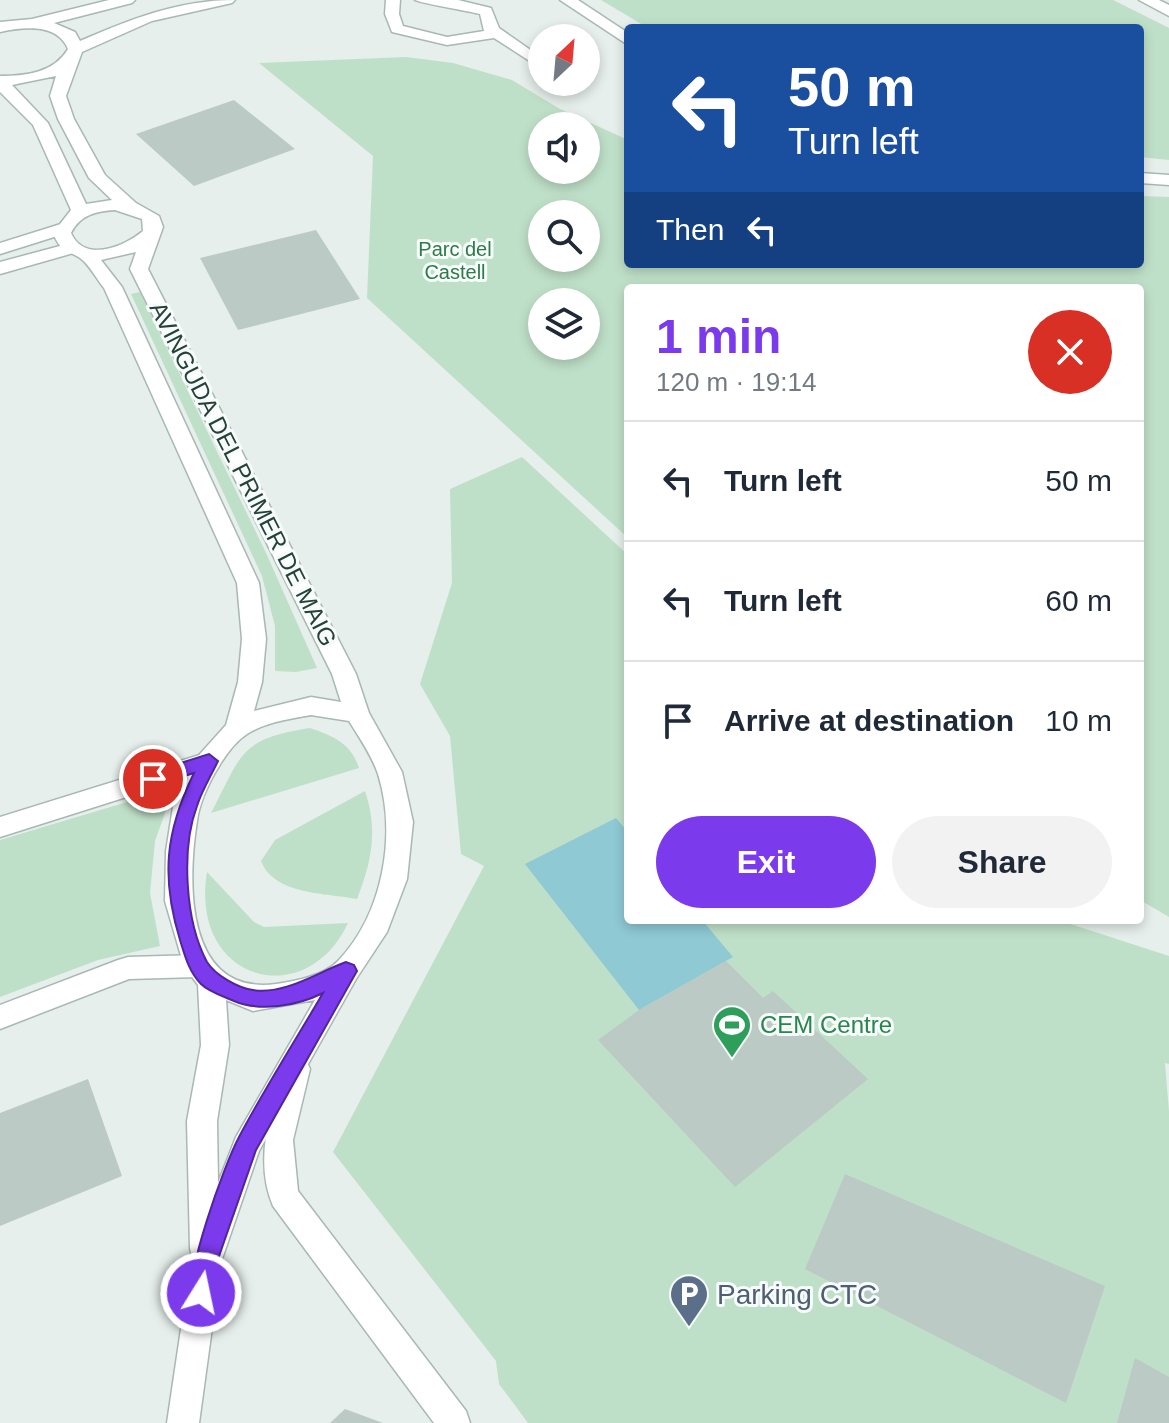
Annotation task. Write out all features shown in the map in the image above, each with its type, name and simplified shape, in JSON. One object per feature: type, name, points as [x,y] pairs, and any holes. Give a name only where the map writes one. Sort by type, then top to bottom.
[{"type":"street","points":[[0,27],[33,24],[127,0]]},
{"type":"street","points":[[0,82],[39,76],[72,55],[147,18],[227,0]]},
{"type":"street","points":[[568,0],[624,37]]},
{"type":"street","points":[[1147,0],[1169,11]]},
{"type":"street","points":[[0,268],[78,251],[123,252],[139,245],[154,227],[150,216],[129,206],[98,178],[66,119],[58,96],[74,39],[65,32],[33,24]]},
{"type":"street","points":[[0,82],[40,123],[81,213]]},
{"type":"street","points":[[1144,178],[1169,180]]},
{"type":"street","points":[[0,249],[64,228],[81,213],[104,206],[129,206]]},
{"type":"street","name":"AVINGUDA DEL PRIMER DE MAIG","points":[[64,228],[63,239],[113,287],[248,583],[254,639],[250,682],[237,728]]},
{"type":"street","name":"AVINGUDA DEL PRIMER DE MAIG","points":[[150,235],[139,269],[344,674],[357,713]]},
{"type":"street","points":[[183,1423],[206,1262],[202,1121],[215,1045],[204,973],[178,901],[179,851],[186,807],[209,761],[237,728],[270,714],[311,706],[357,713],[390,772],[400,822],[394,879],[378,924],[346,971],[246,1146],[206,1262]]},
{"type":"street","points":[[0,827],[209,761]]},
{"type":"street","points":[[0,1017],[128,968],[204,973],[253,999],[304,992],[346,971]]},
{"type":"street","points":[[300,1055],[278,1140],[284,1196],[454,1423]]},
{"type":"lane","points":[[393,0],[392,14],[397,29],[409,33],[447,41],[489,35],[493,30]]},
{"type":"lane","points":[[422,0],[441,0],[486,11],[493,30],[528,55]]},
{"type":"green space","points":[[601,0],[1113,0],[1169,28],[1169,160],[1144,157],[1144,24],[641,24]]},
{"type":"green space","name":"Parc del Castell","points":[[406,57],[453,63],[512,80],[528,90],[528,96],[538,96],[567,112],[528,112],[528,184],[600,184],[600,127],[624,138],[624,268],[1144,268],[1144,196],[1169,197],[1169,917],[1144,902],[1144,284],[624,284],[624,534],[367,298],[373,156],[259,63]]},
{"type":"green space","points":[[140,292],[267,555],[317,668],[296,672],[275,671],[275,626],[262,576],[131,294]]},
{"type":"green space","points":[[522,457],[624,551],[624,924],[1070,924],[1169,956],[1169,1064],[1165,1063],[1169,1111],[1169,1423],[528,1423],[499,1384],[496,1361],[333,1152],[484,866],[461,854],[450,736],[420,684],[452,583],[450,489]]},
{"type":"green space","points":[[310,728],[346,746],[359,768],[211,813],[246,752],[269,738]]},
{"type":"green space","points":[[174,788],[155,841],[150,893],[160,946],[98,960],[0,997],[0,840]]},
{"type":"green space","points":[[365,791],[372,845],[357,899],[302,890],[277,880],[268,872],[261,861],[275,840]]},
{"type":"green space","points":[[207,872],[254,922],[264,927],[348,923],[329,951],[306,968],[280,975],[255,972],[233,960],[216,939],[206,909]]},
{"type":"water","points":[[616,818],[624,827],[624,924],[705,924],[733,957],[639,1010],[525,864]]},
{"type":"building","points":[[234,100],[295,149],[194,186],[136,134]]},
{"type":"building","points":[[316,230],[360,299],[238,330],[200,258]]},
{"type":"building","name":"CEM Centre","points":[[726,961],[763,998],[773,991],[868,1079],[735,1187],[598,1040],[639,1010]]},
{"type":"building","points":[[88,1079],[122,1176],[0,1226],[0,1113]]},
{"type":"building","points":[[845,1174],[1105,1286],[1066,1403],[805,1269]]},
{"type":"building","points":[[1135,1358],[1169,1377],[1169,1423],[1117,1423]]},
{"type":"building","points":[[345,1409],[383,1423],[330,1423]]},
{"type":"place","name":"CEM Centre","points":[[732,1059]]},
{"type":"place","name":"Parking CTC","points":[[689,1328]]},
{"type":"route","points":[[153,779],[209,761],[186,807],[179,851],[178,901],[198,966],[211,981],[253,999],[304,992],[346,971],[246,1146],[206,1262],[201,1293]]}]
